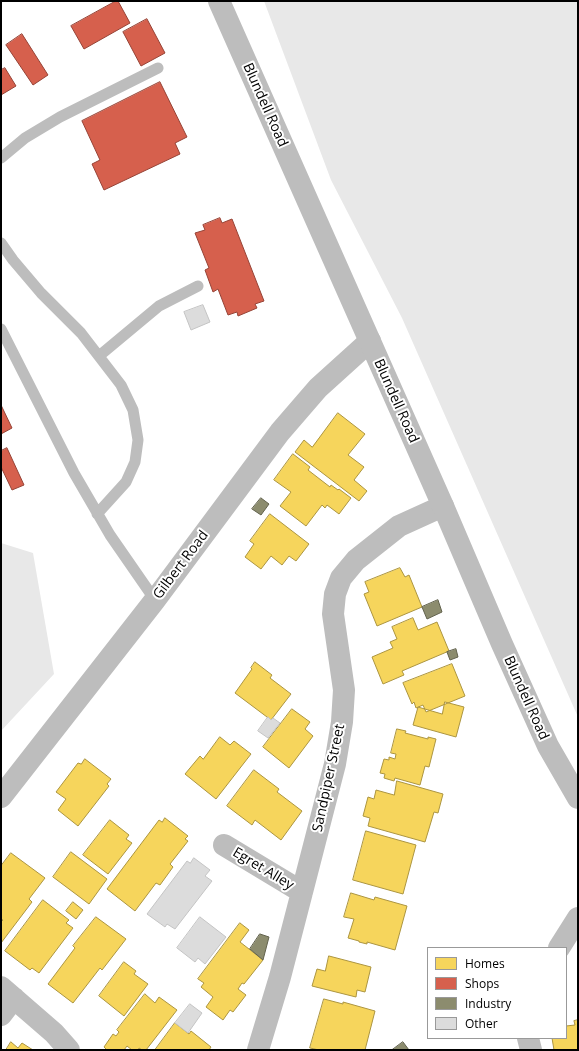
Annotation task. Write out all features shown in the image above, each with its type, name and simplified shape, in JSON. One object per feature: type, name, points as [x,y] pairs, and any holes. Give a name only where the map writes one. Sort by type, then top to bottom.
[{"type":"street","name":"Blundell Road","points":[[219,1],[443,506],[502,644],[548,746],[578,798]]},
{"type":"street","name":"Gilbert Road","points":[[1,796],[155,600],[280,432],[318,388],[370,341]]},
{"type":"street","name":"Sandpiper Street","points":[[258,1050],[280,977],[335,764],[342,722],[344,690],[333,614],[335,594],[341,578],[356,560],[399,526],[443,506]]},
{"type":"street","name":"Egret Alley","points":[[224,845],[302,892]]},
{"type":"street","points":[[560,947],[578,918]]},
{"type":"street","points":[[1,1015],[8,992],[54,1033],[69,1050]]},
{"type":"street","points":[[528,1039],[531,1050]]},
{"type":"lane","points":[[1,158],[25,138],[60,117],[158,68]]},
{"type":"lane","points":[[1,243],[41,294],[81,333],[121,385],[134,410],[138,440],[135,462],[126,482],[97,514]]},
{"type":"lane","points":[[99,356],[159,306],[198,286]]},
{"type":"lane","points":[[1,329],[74,473],[97,514],[155,600]]},
{"type":"shaded area","points":[[264,1],[578,1],[578,717],[402,318],[331,180]]},
{"type":"shaded area","points":[[1,543],[33,553],[54,674],[1,731]]},
{"type":"building: Homes","points":[[338,413],[365,434],[348,455],[364,467],[354,480],[367,491],[359,501],[295,452],[304,440],[312,447]]},
{"type":"building: Homes","points":[[293,454],[310,467],[308,470],[330,487],[331,485],[338,490],[339,489],[351,498],[339,514],[327,505],[325,508],[322,505],[306,526],[280,506],[291,492],[274,480]]},
{"type":"building: Homes","points":[[270,514],[309,544],[296,561],[289,556],[282,565],[271,556],[261,569],[245,557],[254,544],[250,541]]},
{"type":"building: Homes","points":[[400,568],[405,577],[409,575],[422,607],[377,626],[364,594],[369,592],[365,582]]},
{"type":"building: Homes","points":[[413,618],[418,630],[437,622],[449,651],[402,671],[404,675],[383,684],[372,657],[393,648],[390,642],[397,639],[392,627]]},
{"type":"building: Homes","points":[[255,662],[272,675],[270,678],[291,694],[271,720],[235,693],[252,669],[251,668]]},
{"type":"building: Homes","points":[[452,664],[465,696],[426,712],[423,705],[416,708],[414,702],[412,704],[403,683]]},
{"type":"building: Homes","points":[[445,702],[464,707],[456,737],[413,725],[418,707],[442,714]]},
{"type":"building: Homes","points":[[292,709],[310,722],[305,729],[313,736],[289,768],[263,747]]},
{"type":"building: Homes","points":[[397,729],[406,731],[405,733],[428,739],[428,737],[436,739],[429,767],[425,766],[420,785],[395,778],[394,781],[384,778],[385,774],[380,773],[384,759],[389,760],[389,757],[395,759],[396,754],[391,753]]},
{"type":"building: Homes","points":[[220,737],[230,745],[234,741],[251,754],[216,799],[185,774],[200,756],[203,759]]},
{"type":"building: Homes","points":[[85,759],[111,779],[107,784],[109,786],[78,826],[58,810],[66,799],[56,792],[78,763],[81,764]]},
{"type":"building: Homes","points":[[254,770],[279,789],[277,792],[302,811],[281,840],[255,820],[252,825],[227,806]]},
{"type":"building: Homes","points":[[397,781],[443,794],[438,813],[434,812],[425,842],[368,826],[370,818],[363,816],[368,797],[374,799],[376,790],[394,795]]},
{"type":"building: Homes","points":[[165,818],[188,836],[185,839],[188,841],[170,864],[173,867],[160,885],[156,883],[135,911],[107,889],[159,820],[162,822]]},
{"type":"building: Homes","points":[[110,820],[129,835],[126,839],[132,843],[108,874],[83,855]]},
{"type":"building: Homes","points":[[366,831],[416,845],[403,894],[353,880]]},
{"type":"building: Homes","points":[[71,852],[107,879],[89,904],[53,877]]},
{"type":"building: Homes","points":[[11,853],[45,878],[29,899],[32,902],[1,943],[1,922],[3,920],[1,919],[1,866]]},
{"type":"building: Homes","points":[[351,893],[374,900],[375,897],[407,906],[395,950],[348,938],[354,919],[344,917]]},
{"type":"building: Homes","points":[[43,900],[69,920],[66,923],[73,928],[39,973],[32,968],[30,970],[5,951]]},
{"type":"building: Homes","points":[[73,902],[83,910],[76,919],[66,911]]},
{"type":"building: Homes","points":[[96,917],[126,939],[102,970],[100,968],[73,1003],[48,984],[75,948],[73,946]]},
{"type":"building: Homes","points":[[240,923],[249,930],[240,942],[263,960],[244,984],[242,983],[238,989],[246,995],[233,1012],[230,1010],[223,1020],[206,1007],[213,997],[201,987],[204,983],[198,979]]},
{"type":"building: Homes","points":[[329,956],[371,967],[365,992],[357,990],[356,997],[312,986],[317,969],[325,971]]},
{"type":"building: Homes","points":[[124,962],[136,971],[134,974],[148,984],[124,1016],[99,996]]},
{"type":"building: Homes","points":[[145,994],[155,1003],[159,997],[177,1010],[146,1050],[139,1048],[138,1050],[132,1050],[127,1046],[124,1050],[107,1050],[104,1047],[113,1034],[116,1036],[119,1032],[117,1030]]},
{"type":"building: Homes","points":[[324,999],[343,1004],[343,1002],[375,1011],[365,1050],[319,1050],[310,1048]]},
{"type":"building: Homes","points":[[578,1020],[578,1050],[554,1050],[552,1039],[567,1039],[567,1026],[575,1025],[574,1021]]},
{"type":"building: Homes","points":[[175,1023],[189,1034],[191,1031],[211,1047],[209,1050],[155,1050]]},
{"type":"building: Homes","points":[[11,1042],[18,1048],[22,1043],[33,1050],[6,1050]]},
{"type":"building: Shops","points":[[118,1],[130,23],[84,49],[71,26]]},
{"type":"building: Shops","points":[[147,19],[165,53],[141,66],[123,32]]},
{"type":"building: Shops","points":[[22,34],[48,75],[33,85],[6,45]]},
{"type":"building: Shops","points":[[5,68],[16,86],[1,95],[1,70]]},
{"type":"building: Shops","points":[[160,82],[187,137],[175,143],[180,154],[104,190],[92,164],[100,160],[82,121]]},
{"type":"building: Shops","points":[[220,218],[222,223],[232,219],[264,301],[255,304],[257,308],[238,316],[237,312],[228,315],[218,289],[213,292],[205,270],[209,268],[195,233],[205,230],[203,225]]},
{"type":"building: Shops","points":[[1,405],[12,428],[1,434]]},
{"type":"building: Shops","points":[[7,448],[24,485],[12,490],[1,467],[1,451]]},
{"type":"building: Industry","points":[[261,498],[269,504],[261,515],[252,509]]},
{"type":"building: Industry","points":[[438,600],[442,612],[427,619],[422,607]]},
{"type":"building: Industry","points":[[456,649],[458,657],[450,660],[447,652]]},
{"type":"building: Industry","points":[[260,934],[269,937],[263,960],[250,949]]},
{"type":"building: Industry","points":[[403,1042],[409,1050],[392,1050]]},
{"type":"building: Other","points":[[203,305],[210,322],[191,330],[184,312]]},
{"type":"building: Other","points":[[268,717],[271,720],[273,718],[280,723],[268,738],[258,731]]},
{"type":"building: Other","points":[[194,858],[210,870],[205,876],[212,881],[175,929],[167,924],[165,927],[147,914],[187,861],[190,863]]},
{"type":"building: Other","points":[[200,917],[226,937],[205,964],[198,958],[195,962],[177,948]]},
{"type":"building: Other","points":[[190,1004],[202,1013],[188,1033],[175,1023]]}]
